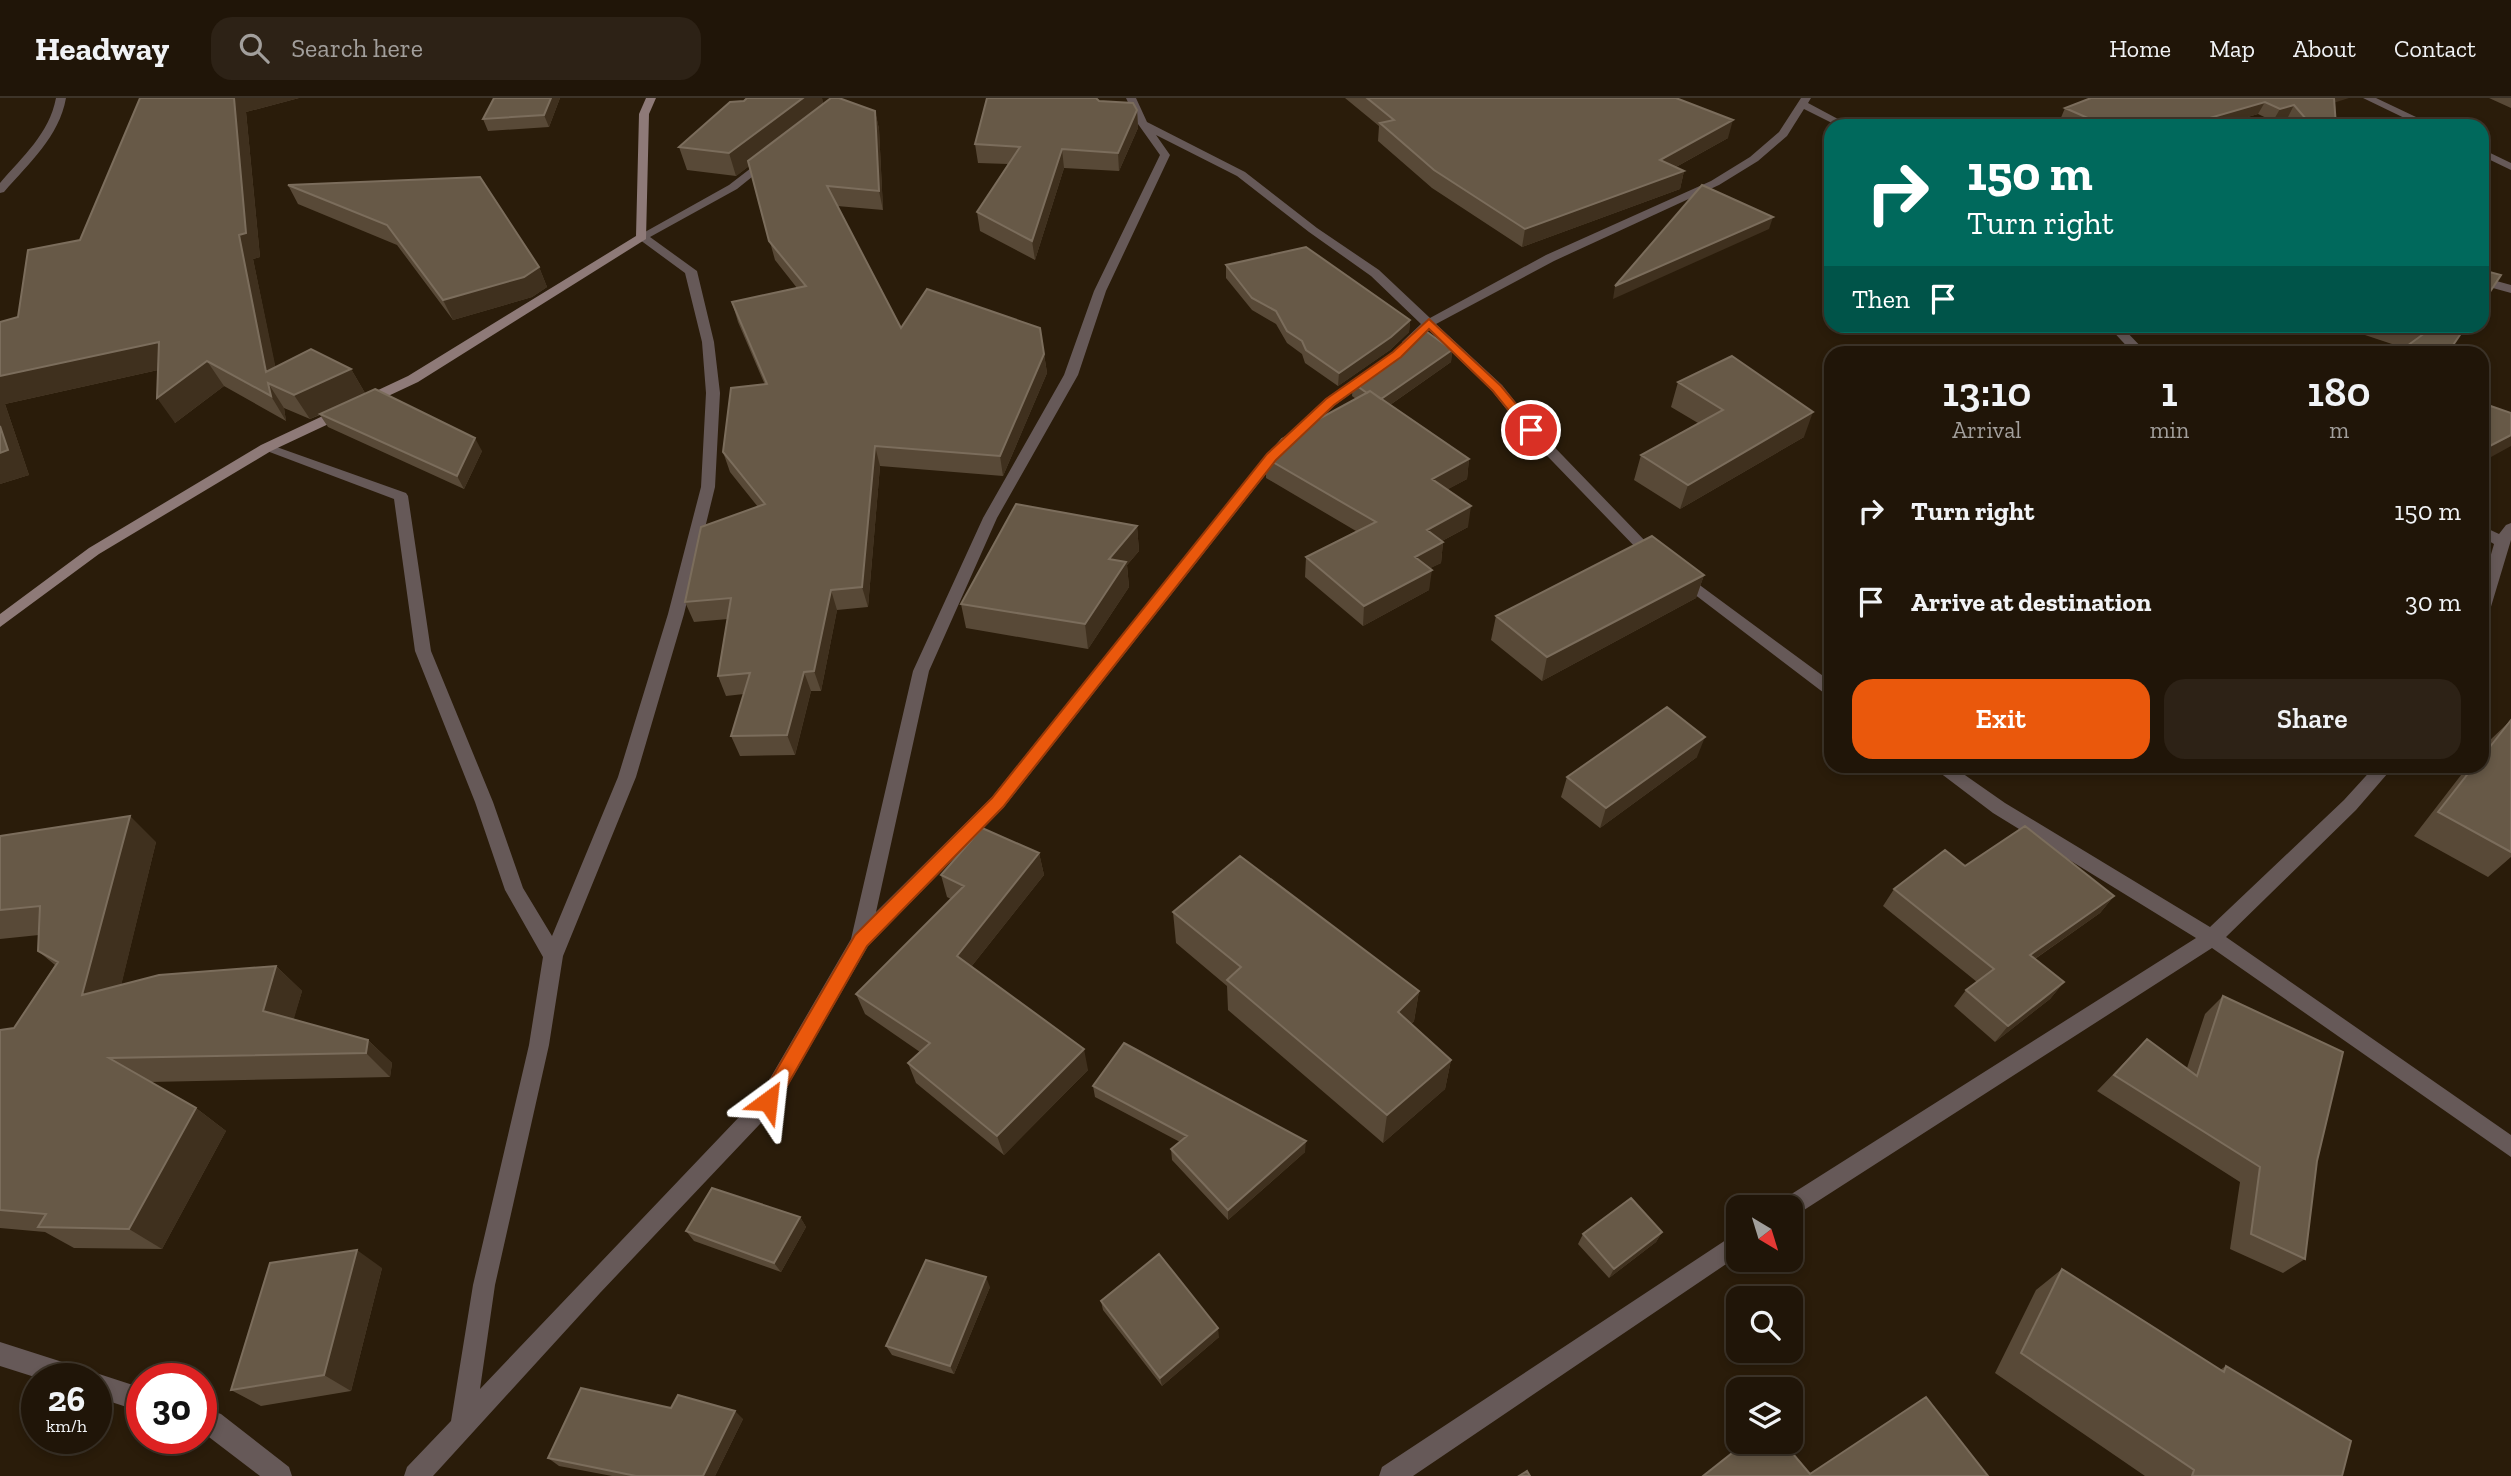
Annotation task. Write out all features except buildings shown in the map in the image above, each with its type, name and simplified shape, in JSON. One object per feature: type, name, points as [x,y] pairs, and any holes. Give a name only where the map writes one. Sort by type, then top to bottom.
[{"type":"main road","points":[[0,622],[94,551],[265,447],[413,379],[642,237],[644,114],[651,98]]},
{"type":"street","points":[[0,190],[48,133],[60,111],[61,98]]},
{"type":"street","points":[[861,940],[921,671],[990,518],[1071,375],[1100,291],[1165,155],[1143,124],[1132,98]]},
{"type":"street","points":[[2368,98],[2414,119]]},
{"type":"street","points":[[416,1476],[592,1285],[768,1101],[861,940],[998,802],[1272,457],[1330,402],[1392,359],[1429,323],[1550,258],[1715,183],[1754,159],[1783,134],[1805,101],[1835,119]]},
{"type":"street","points":[[1143,124],[1241,174],[1374,273],[1497,388],[1531,430],[1644,548],[1824,684]]},
{"type":"street","points":[[462,1426],[484,1285],[540,1045],[552,957],[627,777],[676,614],[708,488],[713,393],[708,342],[691,271],[642,237],[733,187],[776,154]]},
{"type":"street","points":[[2489,156],[2511,167]]},
{"type":"street","points":[[2489,283],[2511,289]]},
{"type":"street","points":[[2121,333],[2134,346]]},
{"type":"street","points":[[265,447],[401,496],[423,650],[484,802],[514,890],[552,957]]},
{"type":"street","points":[[2489,586],[2502,542],[2511,528]]},
{"type":"street","points":[[2489,535],[2502,542]]},
{"type":"street","points":[[1949,773],[1999,808],[2212,938],[2511,1147]]},
{"type":"street","points":[[1803,1200],[2212,938],[2350,806],[2380,773]]},
{"type":"street","points":[[1391,1476],[1726,1251]]},
{"type":"street","points":[[0,1354],[28,1363]]},
{"type":"street","points":[[217,1427],[280,1476]]},
{"type":"route","points":[[768,1101],[861,940],[998,802],[1272,457],[1330,402],[1397,355],[1429,323],[1497,388],[1531,430]]}]
